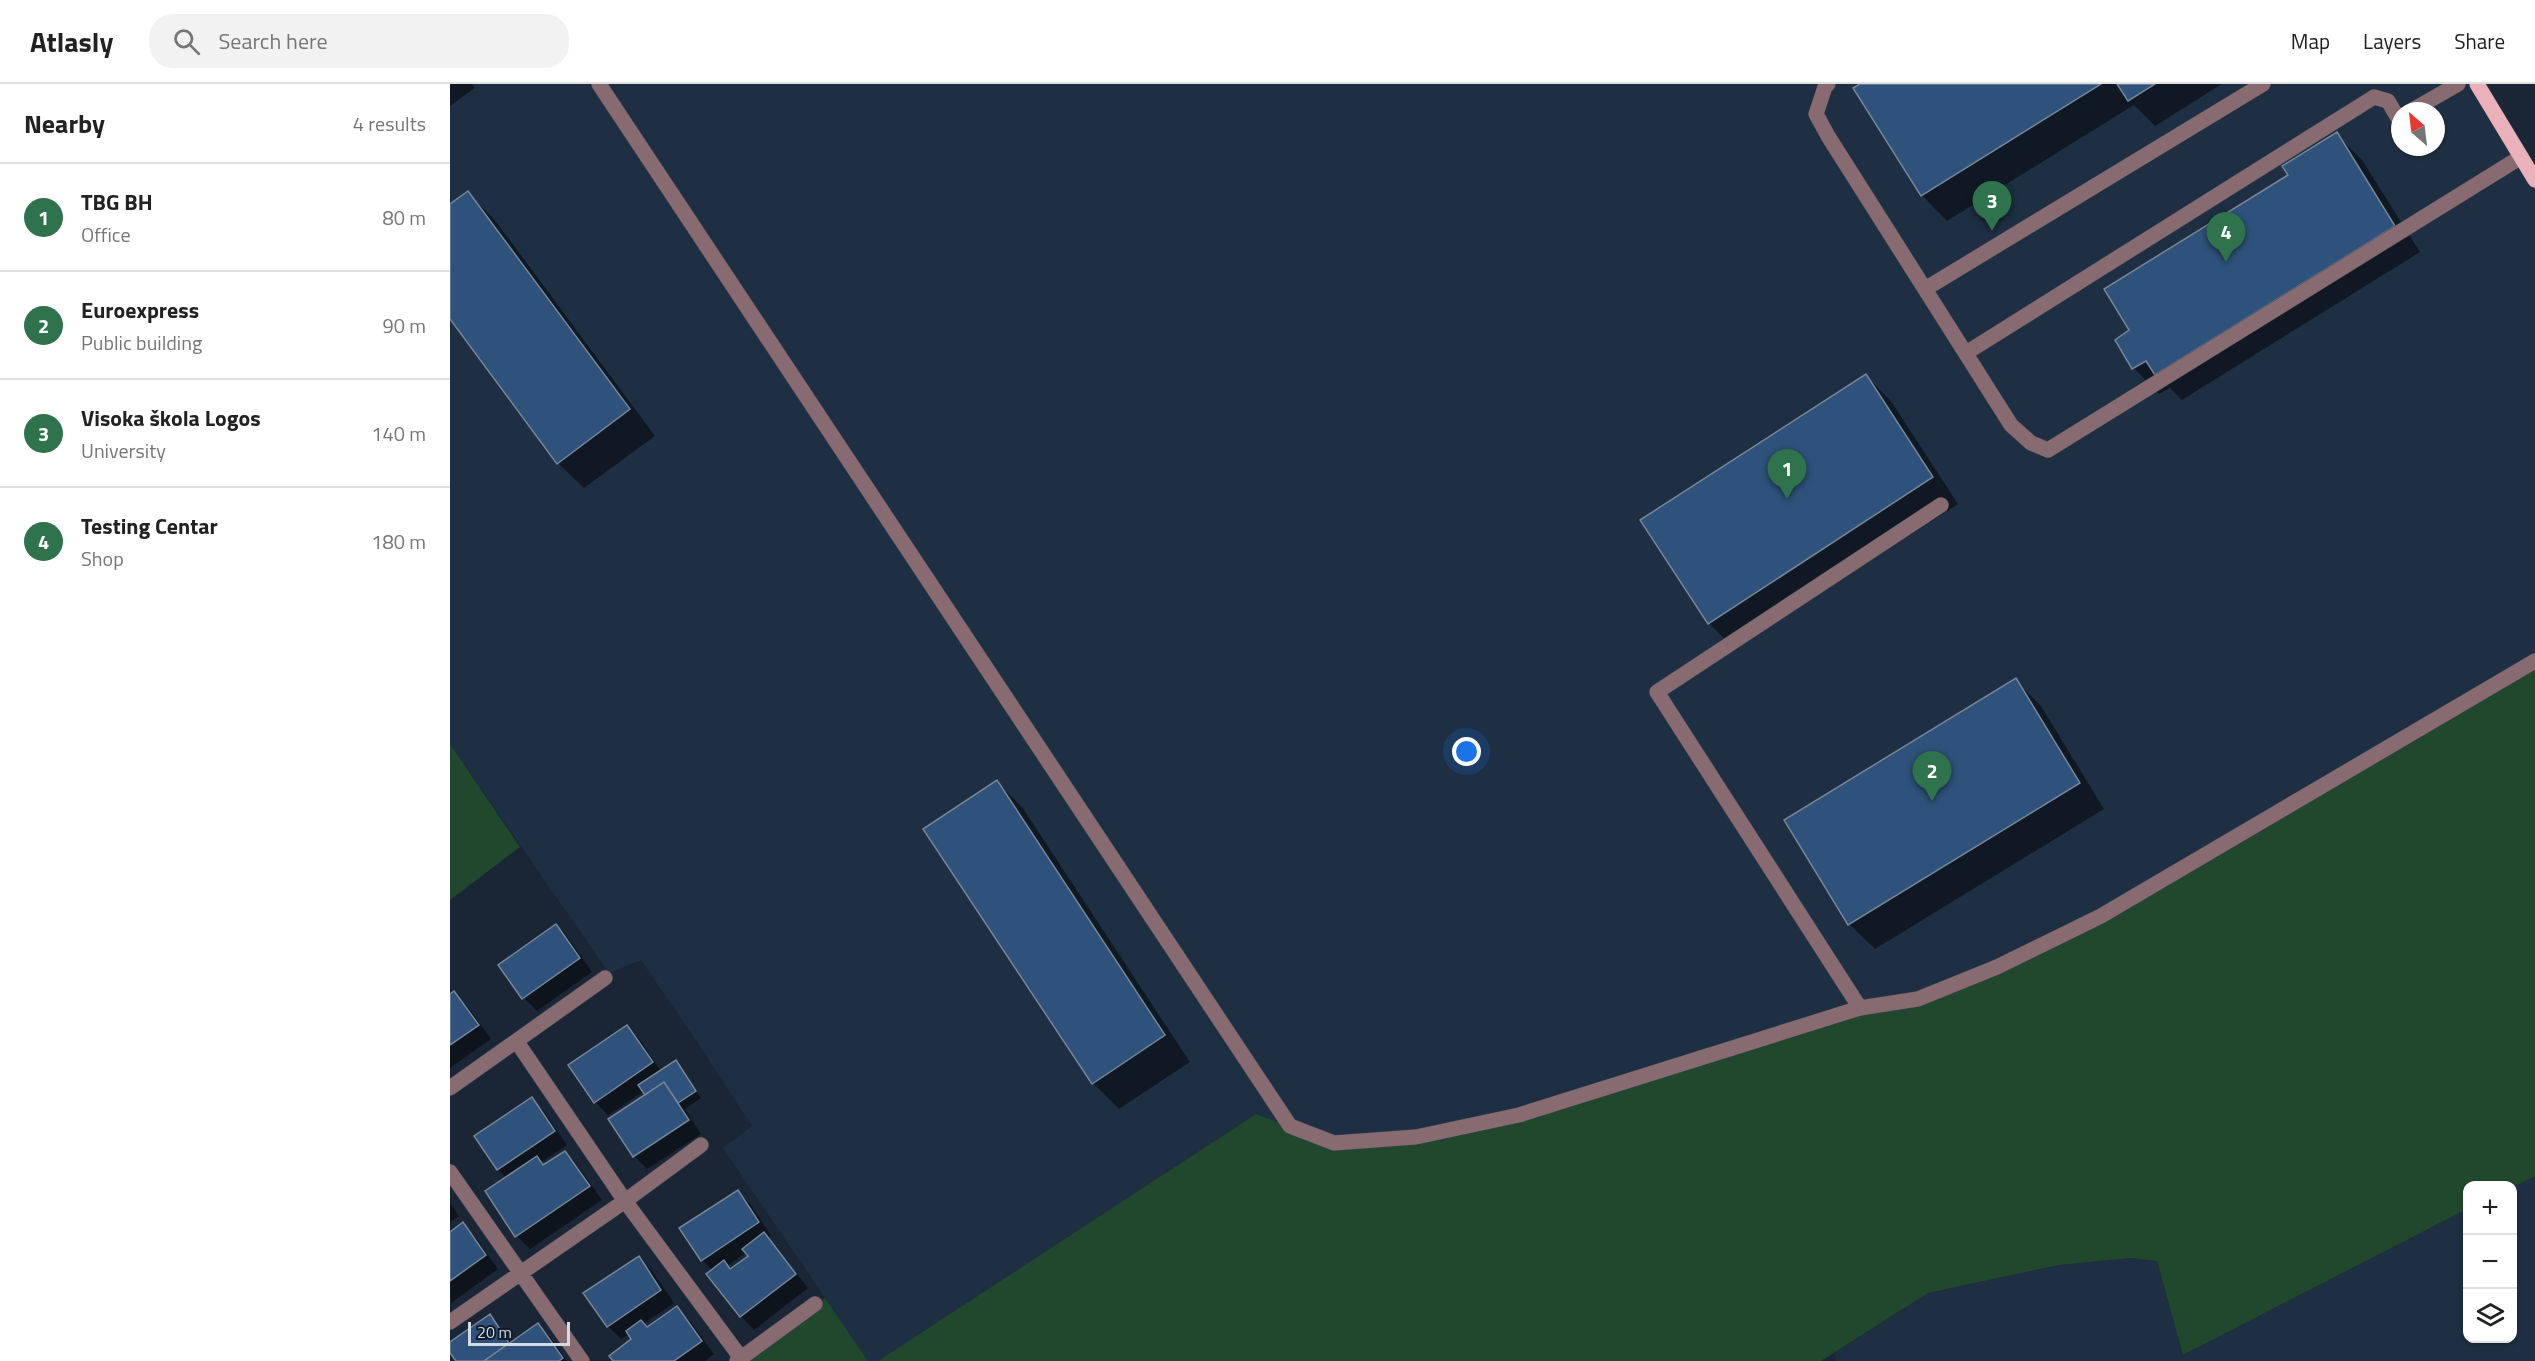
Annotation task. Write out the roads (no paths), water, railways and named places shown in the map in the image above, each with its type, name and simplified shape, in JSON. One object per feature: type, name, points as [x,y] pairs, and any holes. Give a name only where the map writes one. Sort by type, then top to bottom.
[{"type":"main road","points":[[2477,84],[2535,178]]},
{"type":"street","points":[[599,84],[1290,1126],[1334,1143],[1416,1137],[1519,1115],[1860,1008],[1918,999],[1998,967],[2101,916],[2535,661]]},
{"type":"street","points":[[1828,84],[1816,114],[2011,425],[2031,443],[2049,450],[2521,157]]},
{"type":"street","points":[[1925,289],[2264,84]]},
{"type":"street","points":[[2427,102],[2458,84]]},
{"type":"street","points":[[1966,353],[2374,97],[2388,101],[2391,106]]},
{"type":"street","points":[[1860,1008],[1657,692],[1941,505]]},
{"type":"street","points":[[450,1088],[605,978]]},
{"type":"street","points":[[517,1042],[625,1201],[739,1359],[815,1304]]},
{"type":"street","points":[[450,1322],[625,1201],[701,1145]]},
{"type":"street","points":[[450,1172],[582,1361]]},
{"type":"place","name":"Visoka škola Logos","points":[[1992,231]]},
{"type":"place","name":"Testing Centar","points":[[2226,262]]},
{"type":"place","name":"TBG BH","points":[[1787,499]]},
{"type":"place","name":"Euroexpress","points":[[1932,801]]}]
